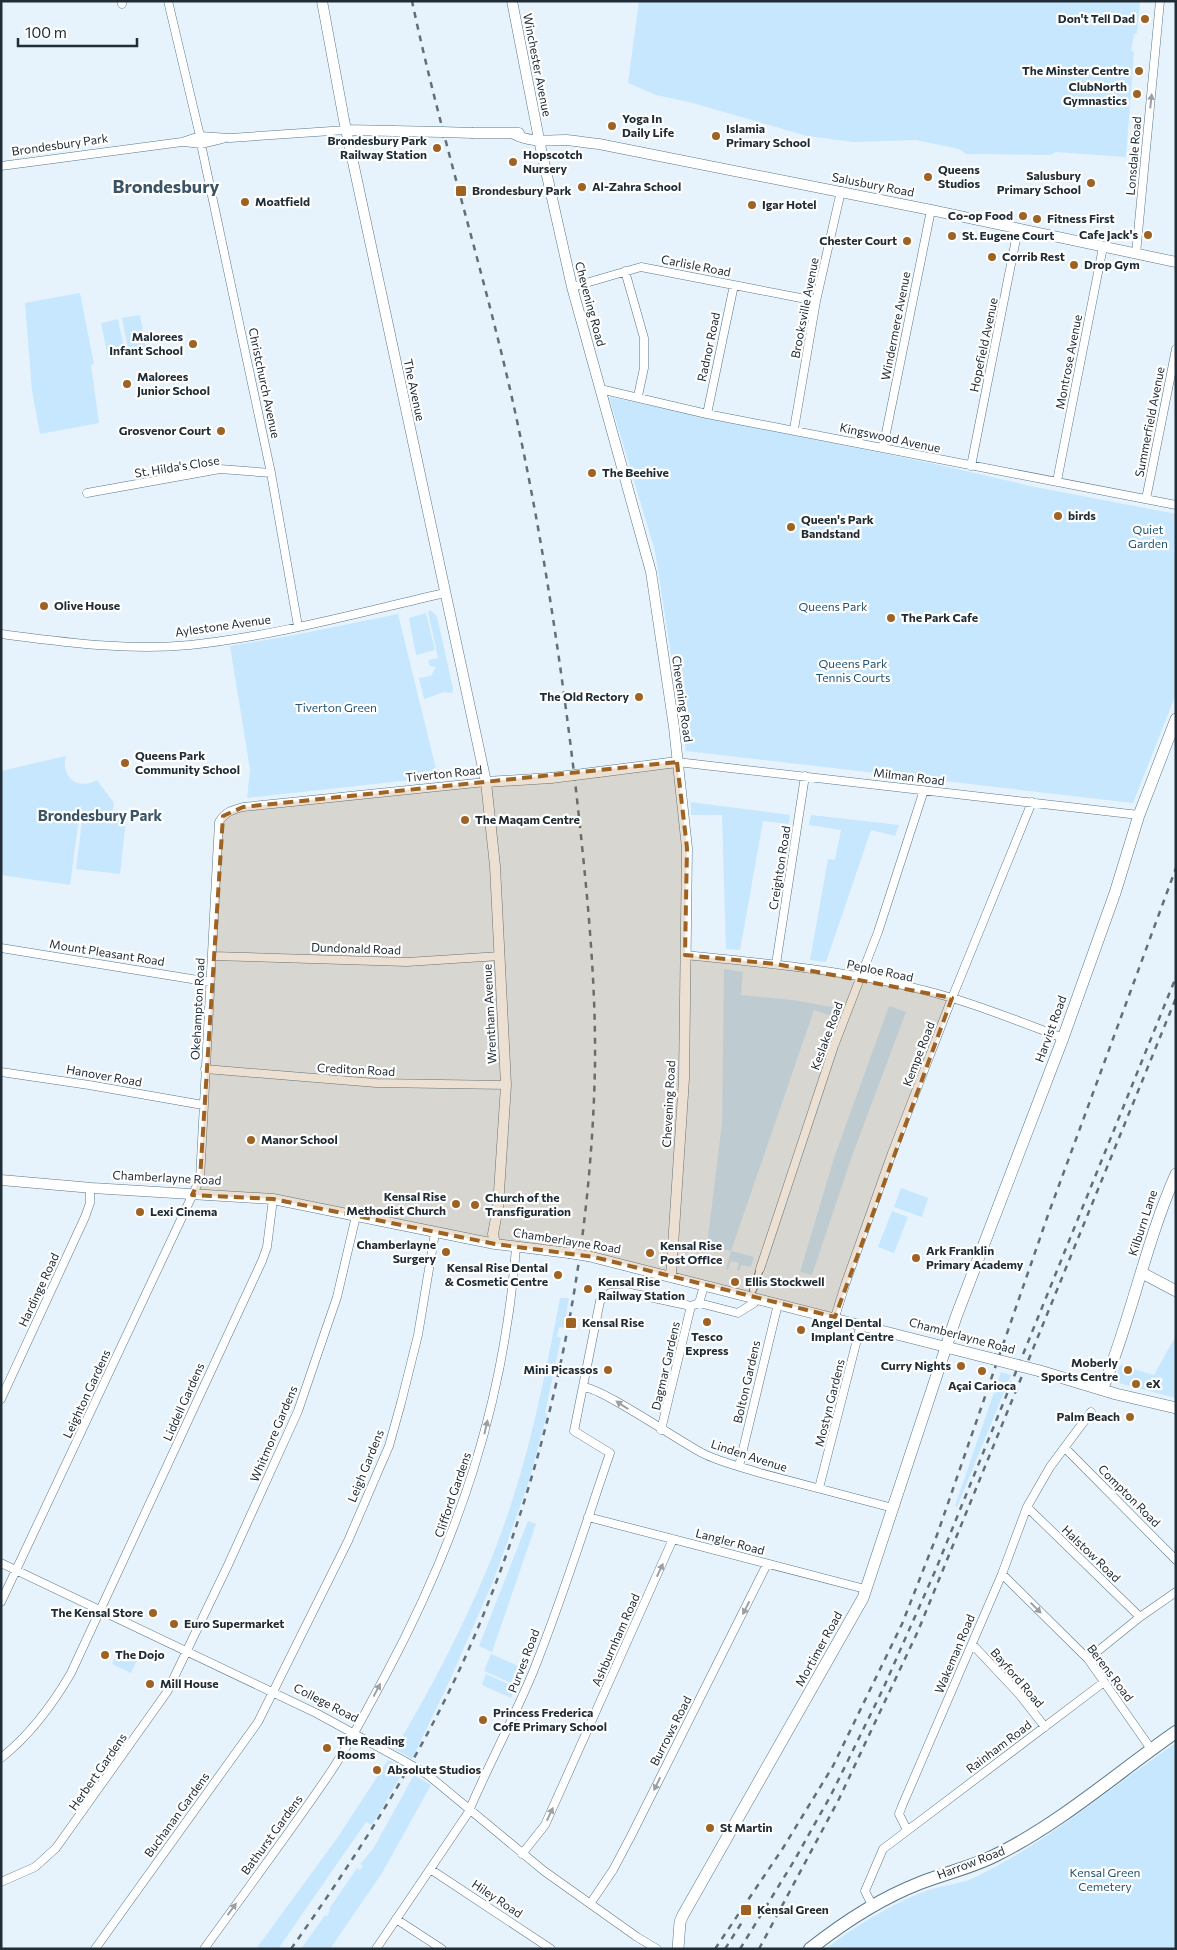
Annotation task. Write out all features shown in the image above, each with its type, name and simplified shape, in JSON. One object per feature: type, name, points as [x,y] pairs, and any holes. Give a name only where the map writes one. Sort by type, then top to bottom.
[{"type":"main road","name":"Harvist Road","points":[[946,1347],[1063,1038],[1115,893],[1139,815],[1176,720]]},
{"type":"main road","name":"Kilburn Lane","points":[[1176,1174],[1153,1234],[1142,1273],[1176,1291]]},
{"type":"main road","points":[[1102,1390],[1142,1273]]},
{"type":"main road","name":"Chamberlayne Road","points":[[946,1347],[1040,1371],[1102,1390],[1176,1408]]},
{"type":"main road","name":"Mortimer Road","points":[[676,1948],[683,1915],[846,1629],[866,1589],[946,1347]]},
{"type":"main road","name":"Harrow Road","points":[[810,1949],[843,1923],[872,1905],[919,1883],[995,1856],[1025,1840],[1176,1732]]},
{"type":"street","points":[[168,1],[200,136]]},
{"type":"street","name":"The Avenue","points":[[322,1],[346,130],[486,782]]},
{"type":"street","name":"Winchester Avenue","points":[[512,1],[538,137]]},
{"type":"street","name":"Lonsdale Road","points":[[1136,254],[1160,1]]},
{"type":"street","name":"Brondesbury Park","points":[[182,142],[201,144],[230,138],[346,130],[514,134],[521,138],[538,137]]},
{"type":"street","name":"Brondesbury Park","points":[[1,166],[182,142],[200,136],[230,138]]},
{"type":"street","name":"Salusbury Road","points":[[538,137],[556,142],[564,140],[599,144],[931,210],[1176,262]]},
{"type":"street","name":"Chevening Road","points":[[538,137],[572,287],[651,572],[674,727],[687,848],[684,1078],[670,1276]]},
{"type":"street","name":"Christchurch Avenue","points":[[201,144],[271,472],[298,626]]},
{"type":"street","name":"Brooksville Avenue","points":[[794,429],[816,301],[841,192]]},
{"type":"street","name":"Windermere Avenue","points":[[883,448],[931,210]]},
{"type":"street","name":"Hopefield Avenue","points":[[971,466],[1018,228]]},
{"type":"street","name":"Montrose Avenue","points":[[1057,481],[1103,247]]},
{"type":"street","name":"Carlisle Road","points":[[572,287],[641,267],[816,301]]},
{"type":"street","points":[[625,271],[644,338],[644,368],[638,396]]},
{"type":"street","name":"Radnor Road","points":[[707,414],[734,285]]},
{"type":"street","name":"Summerfield Avenue","points":[[1146,499],[1172,383],[1176,348]]},
{"type":"street","name":"Kingswood Avenue","points":[[600,389],[638,396],[707,414],[794,429],[971,466],[1176,505]]},
{"type":"street","name":"St. Hilda's Close","points":[[87,493],[220,469],[271,472]]},
{"type":"street","name":"Aylestone Avenue","points":[[1,634],[69,643],[130,647],[189,644],[298,626],[445,593]]},
{"type":"street","name":"Tiverton Road","points":[[219,822],[227,812],[243,807],[486,782],[551,778],[677,762]]},
{"type":"street","name":"Milman Road","points":[[677,762],[1139,815]]},
{"type":"street","name":"Creighton Road","points":[[776,964],[805,776]]},
{"type":"street","name":"Wrentham Avenue","points":[[486,782],[495,866],[506,1085],[498,1207],[494,1234],[495,1244]]},
{"type":"street","name":"Keslake Road","points":[[754,1294],[760,1269],[860,978],[878,932],[924,790]]},
{"type":"street","name":"Kempe Road","points":[[836,1317],[866,1225],[952,998],[1032,802]]},
{"type":"street","name":"Okehampton Road","points":[[192,1195],[200,1178],[219,822]]},
{"type":"street","name":"Mount Pleasant Road","points":[[1,948],[210,982]]},
{"type":"street","name":"Peploe Road","points":[[686,955],[776,964],[860,978],[952,998],[1063,1038]]},
{"type":"street","name":"Dundonald Road","points":[[212,956],[407,962],[500,956]]},
{"type":"street","name":"Crediton Road","points":[[205,1070],[376,1083],[506,1085]]},
{"type":"street","name":"Hanover Road","points":[[1,1072],[89,1084],[203,1105]]},
{"type":"street","name":"Chamberlayne Road","points":[[1,1180],[90,1188],[192,1195],[224,1194],[273,1199],[495,1244],[594,1257],[704,1286],[754,1294],[778,1304],[836,1317],[946,1347]]},
{"type":"street","name":"Hardinge Road","points":[[1,1399],[86,1217],[90,1203],[90,1188]]},
{"type":"street","name":"Leighton Gardens","points":[[1,1602],[192,1195]]},
{"type":"street","name":"Liddell Gardens","points":[[1,1758],[30,1730],[62,1688],[100,1610],[262,1260],[267,1247],[273,1199]]},
{"type":"street","name":"Whitmore Gardens","points":[[186,1651],[298,1411],[337,1298],[356,1216]]},
{"type":"street","name":"Leigh Gardens","points":[[274,1692],[348,1541],[389,1446],[418,1335],[435,1233]]},
{"type":"street","name":"Clifford Gardens","points":[[355,1733],[411,1627],[448,1545],[466,1496],[481,1447],[495,1386],[510,1302],[516,1247]]},
{"type":"street","name":"Dagmar Gardens","points":[[661,1430],[695,1305],[704,1286]]},
{"type":"street","points":[[583,1387],[598,1305],[606,1295],[616,1291],[626,1292],[738,1312],[754,1303],[754,1294]]},
{"type":"street","name":"Bolton Gardens","points":[[738,1466],[778,1304]]},
{"type":"street","name":"Mostyn Gardens","points":[[820,1488],[861,1324]]},
{"type":"street","name":"Linden Avenue","points":[[583,1387],[589,1387],[610,1398],[703,1454],[738,1466],[893,1508]]},
{"type":"street","name":"Purves Road","points":[[376,1949],[469,1810],[534,1669],[610,1453],[574,1431],[583,1387]]},
{"type":"street","name":"Wakeman Road","points":[[907,1830],[899,1814],[1002,1574],[1027,1507],[1038,1485],[1091,1412]]},
{"type":"street","name":"Compton Road","points":[[1064,1448],[1176,1560]]},
{"type":"street","name":"Halstow Road","points":[[1027,1507],[1140,1617]]},
{"type":"street","name":"Langler Road","points":[[588,1517],[866,1589]]},
{"type":"street","name":"Ashburnham Road","points":[[522,1854],[544,1825],[673,1539]]},
{"type":"street","name":"College Road","points":[[1,1563],[274,1692],[355,1733],[428,1775],[458,1797],[469,1810],[522,1854],[590,1904],[657,1949]]},
{"type":"street","name":"Burrows Road","points":[[590,1904],[613,1870],[631,1836],[767,1564]]},
{"type":"street","name":"Berens Road","points":[[1002,1574],[1088,1659],[1151,1749]]},
{"type":"street","points":[[1088,1659],[1140,1617],[1176,1592]]},
{"type":"street","name":"Bayford Road","points":[[972,1644],[1019,1694],[1045,1727]]},
{"type":"street","name":"Herbert Gardens","points":[[1,1882],[35,1867],[70,1830],[167,1692],[186,1651]]},
{"type":"street","name":"Rainham Road","points":[[907,1830],[1104,1682]]},
{"type":"street","name":"Buchanan Gardens","points":[[95,1949],[258,1722],[274,1692]]},
{"type":"street","name":"Bathurst Gardens","points":[[204,1949],[332,1770],[355,1733]]},
{"type":"street","points":[[872,1905],[865,1891],[872,1872],[883,1849],[907,1830]]},
{"type":"street","name":"Hiley Road","points":[[430,1869],[551,1949]]},
{"type":"street","points":[[396,1919],[442,1949]]},
{"type":"highlighted area","points":[[677,762],[687,848],[685,955],[776,964],[952,998],[835,1317],[594,1257],[495,1244],[273,1199],[192,1195],[200,1179],[223,816],[243,807]]},
{"type":"green space","points":[[639,1],[1140,1],[1137,33],[1134,34],[1131,51],[1134,52],[1126,157],[1056,152],[1050,155],[966,154],[959,149],[916,140],[853,142],[807,136],[689,102],[656,95],[628,83]]},
{"type":"green space","points":[[80,293],[94,364],[91,365],[99,423],[40,434],[32,391],[25,303]]},
{"type":"green space","points":[[140,315],[146,349],[129,353],[122,318]]},
{"type":"green space","points":[[118,319],[125,354],[108,357],[101,323]]},
{"type":"green space","name":"Queens Park","points":[[609,397],[935,464],[1035,487],[1176,514],[1176,694],[1133,803],[686,751],[655,551]]},
{"type":"green space","points":[[430,610],[436,615],[438,621],[453,689],[452,693],[444,692],[424,699],[419,678],[431,676],[436,667],[430,666],[428,660],[438,658],[428,612]]},
{"type":"green space","points":[[426,613],[435,650],[416,655],[409,618]]},
{"type":"green space","name":"Tiverton Green","points":[[398,614],[438,777],[247,798],[250,769],[230,646]]},
{"type":"green space","points":[[66,756],[65,764],[68,776],[77,783],[83,784],[97,780],[114,803],[112,814],[80,811],[70,885],[1,875],[1,771]]},
{"type":"green space","points":[[691,802],[790,815],[789,824],[763,821],[740,950],[726,949],[722,815],[691,815]]},
{"type":"green space","points":[[83,814],[126,819],[120,874],[76,869]]},
{"type":"green space","points":[[811,815],[899,825],[895,836],[871,830],[826,962],[810,960],[828,859],[835,860],[841,830],[809,825]]},
{"type":"green space","points":[[724,969],[743,972],[741,995],[793,1000],[837,1008],[834,1017],[814,1010],[731,1251],[707,1245],[722,1123]]},
{"type":"green space","points":[[889,1006],[906,1012],[852,1156],[812,1275],[800,1272],[834,1158]]},
{"type":"green space","points":[[901,1188],[928,1198],[922,1217],[894,1207]]},
{"type":"green space","points":[[892,1211],[908,1217],[894,1253],[878,1247]]},
{"type":"green space","points":[[731,1251],[754,1257],[751,1267],[741,1265],[739,1271],[737,1270],[739,1263],[731,1261],[728,1270],[726,1269]]},
{"type":"green space","points":[[560,1298],[569,1298],[564,1328],[559,1327],[557,1337],[561,1338],[545,1413],[547,1414],[529,1481],[494,1579],[450,1680],[412,1759],[395,1749],[429,1690],[461,1627],[502,1530],[521,1473],[534,1424]]},
{"type":"green space","name":"Moberly Sports Centre","points":[[1174,1339],[1176,1340],[1176,1398],[1115,1382],[1120,1365],[1154,1375]]},
{"type":"green space","points":[[1001,1372],[1011,1375],[957,1507],[955,1506]]},
{"type":"green space","points":[[528,1521],[536,1524],[492,1652],[479,1646]]},
{"type":"green space","points":[[119,1649],[138,1658],[131,1673],[112,1664]]},
{"type":"green space","points":[[491,1654],[525,1669],[518,1686],[484,1671]]},
{"type":"green space","points":[[486,1674],[515,1687],[511,1698],[482,1685]]},
{"type":"green space","name":"Kensal Green Cemetery","points":[[1176,1743],[1176,1949],[826,1949],[861,1924],[904,1900],[929,1890],[971,1879],[1003,1863],[1054,1831]]},
{"type":"green space","points":[[388,1760],[405,1769],[372,1825],[366,1822],[278,1949],[256,1949],[338,1837]]},
{"type":"green space","points":[[414,1775],[431,1785],[382,1873],[330,1949],[301,1949],[325,1915],[327,1916],[330,1911],[329,1909],[357,1868],[360,1870],[363,1866],[360,1864],[373,1849]]},
{"type":"railway","points":[[291,1949],[364,1841],[409,1767],[450,1690],[497,1581],[543,1438],[560,1364],[574,1290],[585,1215],[592,1140],[595,1031],[590,928],[576,790],[550,598],[514,407],[423,52],[412,1]]},
{"type":"railway","points":[[715,1949],[783,1848],[833,1766],[902,1624],[937,1535],[1048,1215],[1176,868]]},
{"type":"railway","points":[[740,1949],[794,1861],[831,1795],[883,1689],[936,1569],[1176,977]]},
{"type":"railway","points":[[759,1949],[839,1799],[918,1631],[1176,998]]},
{"type":"railway","points":[[725,1949],[744,1919]]},
{"type":"place","name":"Don't Tell Dad","points":[[1145,19]]},
{"type":"place","name":"The Minster Centre","points":[[1139,71]]},
{"type":"place","name":"ClubNorth Gymnastics","points":[[1137,94]]},
{"type":"place","name":"Yoga In Daily Life","points":[[612,126]]},
{"type":"place","name":"Islamia Primary School","points":[[716,136]]},
{"type":"place","name":"Brondesbury Park Railway Station","points":[[437,148]]},
{"type":"place","name":"Hopscotch Nursery","points":[[513,162]]},
{"type":"place","name":"Queens Studios","points":[[928,177]]},
{"type":"place","name":"Salusbury Primary School","points":[[1091,183]]},
{"type":"place","name":"Al-Zahra School","points":[[582,187]]},
{"type":"place","name":"Brondesbury Park","points":[[461,191]]},
{"type":"place","name":"Moatfield","points":[[245,202]]},
{"type":"place","name":"Igar Hotel","points":[[752,205]]},
{"type":"place","name":"Co-op Food","points":[[1023,216]]},
{"type":"place","name":"Fitness First","points":[[1037,219]]},
{"type":"place","name":"Cafe Jack's","points":[[1148,235]]},
{"type":"place","name":"St. Eugene Court","points":[[952,236]]},
{"type":"place","name":"Chester Court","points":[[907,241]]},
{"type":"place","name":"Corrib Rest","points":[[992,257]]},
{"type":"place","name":"Drop Gym","points":[[1074,265]]},
{"type":"place","name":"Malorees Infant School","points":[[193,344]]},
{"type":"place","name":"Malorees Junior School","points":[[127,384]]},
{"type":"place","name":"Grosvenor Court","points":[[221,431]]},
{"type":"place","name":"The Beehive","points":[[592,473]]},
{"type":"place","name":"birds","points":[[1058,516]]},
{"type":"place","name":"Queen's Park Bandstand","points":[[791,527]]},
{"type":"place","name":"Olive House","points":[[44,606]]},
{"type":"place","name":"The Park Cafe","points":[[891,618]]},
{"type":"place","name":"The Old Rectory","points":[[639,697]]},
{"type":"place","name":"Queens Park Community School","points":[[125,763]]},
{"type":"place","name":"The Maqam Centre","points":[[465,820]]},
{"type":"place","name":"Manor School","points":[[251,1140]]},
{"type":"place","name":"Kensal Rise Methodist Church","points":[[456,1204]]},
{"type":"place","name":"Church of the Transfiguration","points":[[475,1205]]},
{"type":"place","name":"Lexi Cinema","points":[[140,1212]]},
{"type":"place","name":"Chamberlayne Surgery","points":[[446,1252]]},
{"type":"place","name":"Kensal Rise Post Office","points":[[650,1253]]},
{"type":"place","name":"Ark Franklin Primary Academy","points":[[916,1258]]},
{"type":"place","name":"Kensal Rise Dental & Cosmetic Centre","points":[[558,1275]]},
{"type":"place","name":"Ellis Stockwell","points":[[735,1282]]},
{"type":"place","name":"Kensal Rise Railway Station","points":[[588,1289]]},
{"type":"place","name":"Tesco Express","points":[[707,1322]]},
{"type":"place","name":"Kensal Rise","points":[[571,1323]]},
{"type":"place","name":"Angel Dental Implant Centre","points":[[801,1330]]},
{"type":"place","name":"Curry Nights","points":[[961,1366]]},
{"type":"place","name":"Mini Picassos","points":[[608,1370]]},
{"type":"place","name":"Moberly Sports Centre","points":[[1128,1370]]},
{"type":"place","name":"Açai Carioca","points":[[982,1371]]},
{"type":"place","name":"eX","points":[[1136,1384]]},
{"type":"place","name":"Palm Beach","points":[[1130,1417]]},
{"type":"place","name":"The Kensal Store","points":[[153,1613]]},
{"type":"place","name":"Euro Supermarket","points":[[174,1624]]},
{"type":"place","name":"The Dojo","points":[[105,1655]]},
{"type":"place","name":"Mill House","points":[[150,1684]]},
{"type":"place","name":"Princess Frederica CofE Primary School","points":[[483,1720]]},
{"type":"place","name":"The Reading Rooms","points":[[327,1748]]},
{"type":"place","name":"Absolute Studios","points":[[377,1770]]},
{"type":"place","name":"St Martin","points":[[710,1828]]},
{"type":"place","name":"Kensal Green","points":[[746,1910]]},
{"type":"district","name":"Brondesbury","points":[[166,187]]},
{"type":"district","name":"Brondesbury Park","points":[[100,816]]},
{"type":"park label","name":"Quiet Garden","points":[[1148,537]]},
{"type":"park label","name":"Queens Park Tennis Courts","points":[[853,671]]}]
